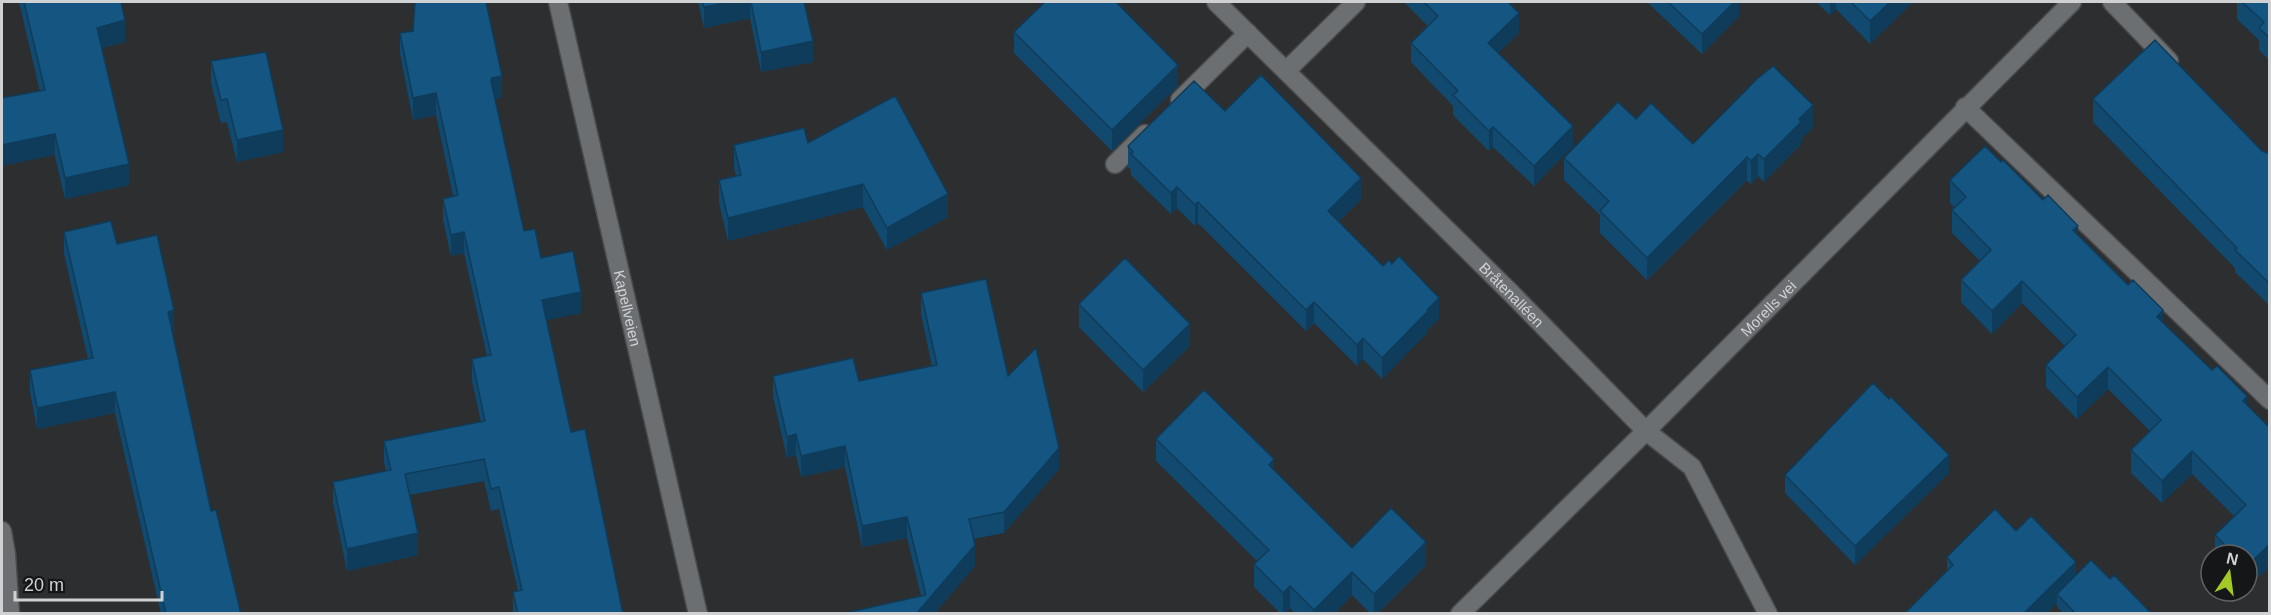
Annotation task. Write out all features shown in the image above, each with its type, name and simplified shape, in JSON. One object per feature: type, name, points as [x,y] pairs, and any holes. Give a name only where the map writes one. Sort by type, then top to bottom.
[{"type":"street","name":"Kapellveien","points":[[558,2],[698,614]]},
{"type":"street","name":"Bråtenalléen","points":[[1216,2],[1511,292],[1646,431],[1692,467],[1768,614]]},
{"type":"street","points":[[1286,71],[1356,2]]},
{"type":"street","name":"Morells vei","points":[[1460,614],[1646,431],[1965,107],[2072,2]]},
{"type":"street","points":[[2112,2],[2178,71]]},
{"type":"street","points":[[1114,164],[1248,33]]},
{"type":"street","points":[[1965,107],[2270,400]]},
{"type":"street","points":[[2,531],[10,614]]},
{"type":"building","points":[[24,2],[121,2],[125,20],[97,28],[129,164],[65,178],[55,134],[2,145],[2,98],[45,90]]},
{"type":"building","points":[[415,2],[486,2],[502,76],[492,78],[491,81],[524,231],[535,229],[541,258],[573,251],[581,292],[542,300],[571,432],[585,429],[623,614],[518,614],[513,592],[522,590],[499,487],[491,489],[484,459],[405,474],[418,533],[347,549],[333,482],[391,470],[384,441],[485,421],[472,359],[491,355],[464,232],[451,235],[443,199],[458,195],[436,93],[413,98],[400,33],[413,31]]},
{"type":"building","points":[[702,2],[731,2],[704,7]]},
{"type":"building","points":[[751,2],[804,2],[813,41],[761,52]]},
{"type":"building","points":[[1045,2],[1116,2],[1178,65],[1112,130],[1014,32]]},
{"type":"building","points":[[1424,2],[1508,2],[1519,13],[1488,43],[1573,126],[1534,166],[1493,127],[1489,131],[1453,95],[1458,91],[1411,43],[1438,16]]},
{"type":"building","points":[[1668,2],[1734,2],[1702,34]]},
{"type":"building","points":[[1851,2],[1890,2],[1870,21]]},
{"type":"building","points":[[2242,2],[2270,2],[2270,38],[2259,28],[2264,22]]},
{"type":"building","points":[[2155,40],[2262,151],[2270,154],[2270,284],[2093,99]]},
{"type":"building","points":[[266,52],[283,130],[237,140],[227,99],[221,100],[211,61]]},
{"type":"building","points":[[1773,66],[1813,105],[1799,119],[1801,122],[1764,159],[1758,154],[1751,161],[1747,157],[1647,258],[1600,211],[1609,201],[1564,158],[1618,102],[1636,119],[1651,103],[1693,144],[1757,79]]},
{"type":"building","points":[[1261,75],[1361,178],[1328,211],[1383,266],[1389,260],[1392,264],[1399,256],[1439,298],[1382,358],[1363,338],[1357,345],[1314,302],[1306,310],[1198,202],[1195,205],[1177,187],[1171,193],[1131,154],[1133,152],[1128,146],[1194,81],[1225,111]]},
{"type":"building","points":[[895,96],[948,194],[887,228],[863,184],[728,218],[719,180],[741,175],[734,145],[804,128],[808,143]]},
{"type":"building","points":[[1985,146],[2001,162],[2003,160],[2043,200],[2048,195],[2078,226],[2073,230],[2128,285],[2133,280],[2163,310],[2157,317],[2212,370],[2217,366],[2247,396],[2243,401],[2270,428],[2270,544],[2259,555],[2259,543],[2223,543],[2215,535],[2246,505],[2192,451],[2162,481],[2131,450],[2161,420],[2108,367],[2077,397],[2046,365],[2076,335],[2022,281],[1992,311],[1961,280],[1991,250],[1952,210],[1966,197],[1950,180]]},
{"type":"building","points":[[111,221],[117,244],[157,235],[174,310],[168,312],[211,511],[216,510],[241,614],[166,614],[115,392],[37,408],[30,370],[93,358],[64,232]]},
{"type":"building","points":[[1125,258],[1190,324],[1143,370],[1079,304]]},
{"type":"building","points":[[986,279],[1008,376],[1036,348],[1059,448],[1004,512],[969,519],[975,545],[916,614],[841,614],[926,595],[907,517],[862,526],[845,446],[801,456],[796,434],[787,437],[773,376],[853,358],[859,381],[937,365],[921,293]]},
{"type":"building","points":[[1873,383],[1889,399],[1891,397],[1949,455],[1855,546],[1785,475]]},
{"type":"building","points":[[1204,390],[1274,459],[1269,465],[1352,548],[1391,508],[1426,542],[1374,594],[1352,572],[1314,610],[1290,586],[1283,593],[1254,564],[1269,550],[1156,439]]},
{"type":"building","points":[[1995,509],[2016,531],[2031,516],[2076,562],[2023,614],[1906,614],[1953,565],[1947,557]]},
{"type":"building","points":[[2091,560],[2110,579],[2114,575],[2151,613],[2076,614],[2057,594]]}]
